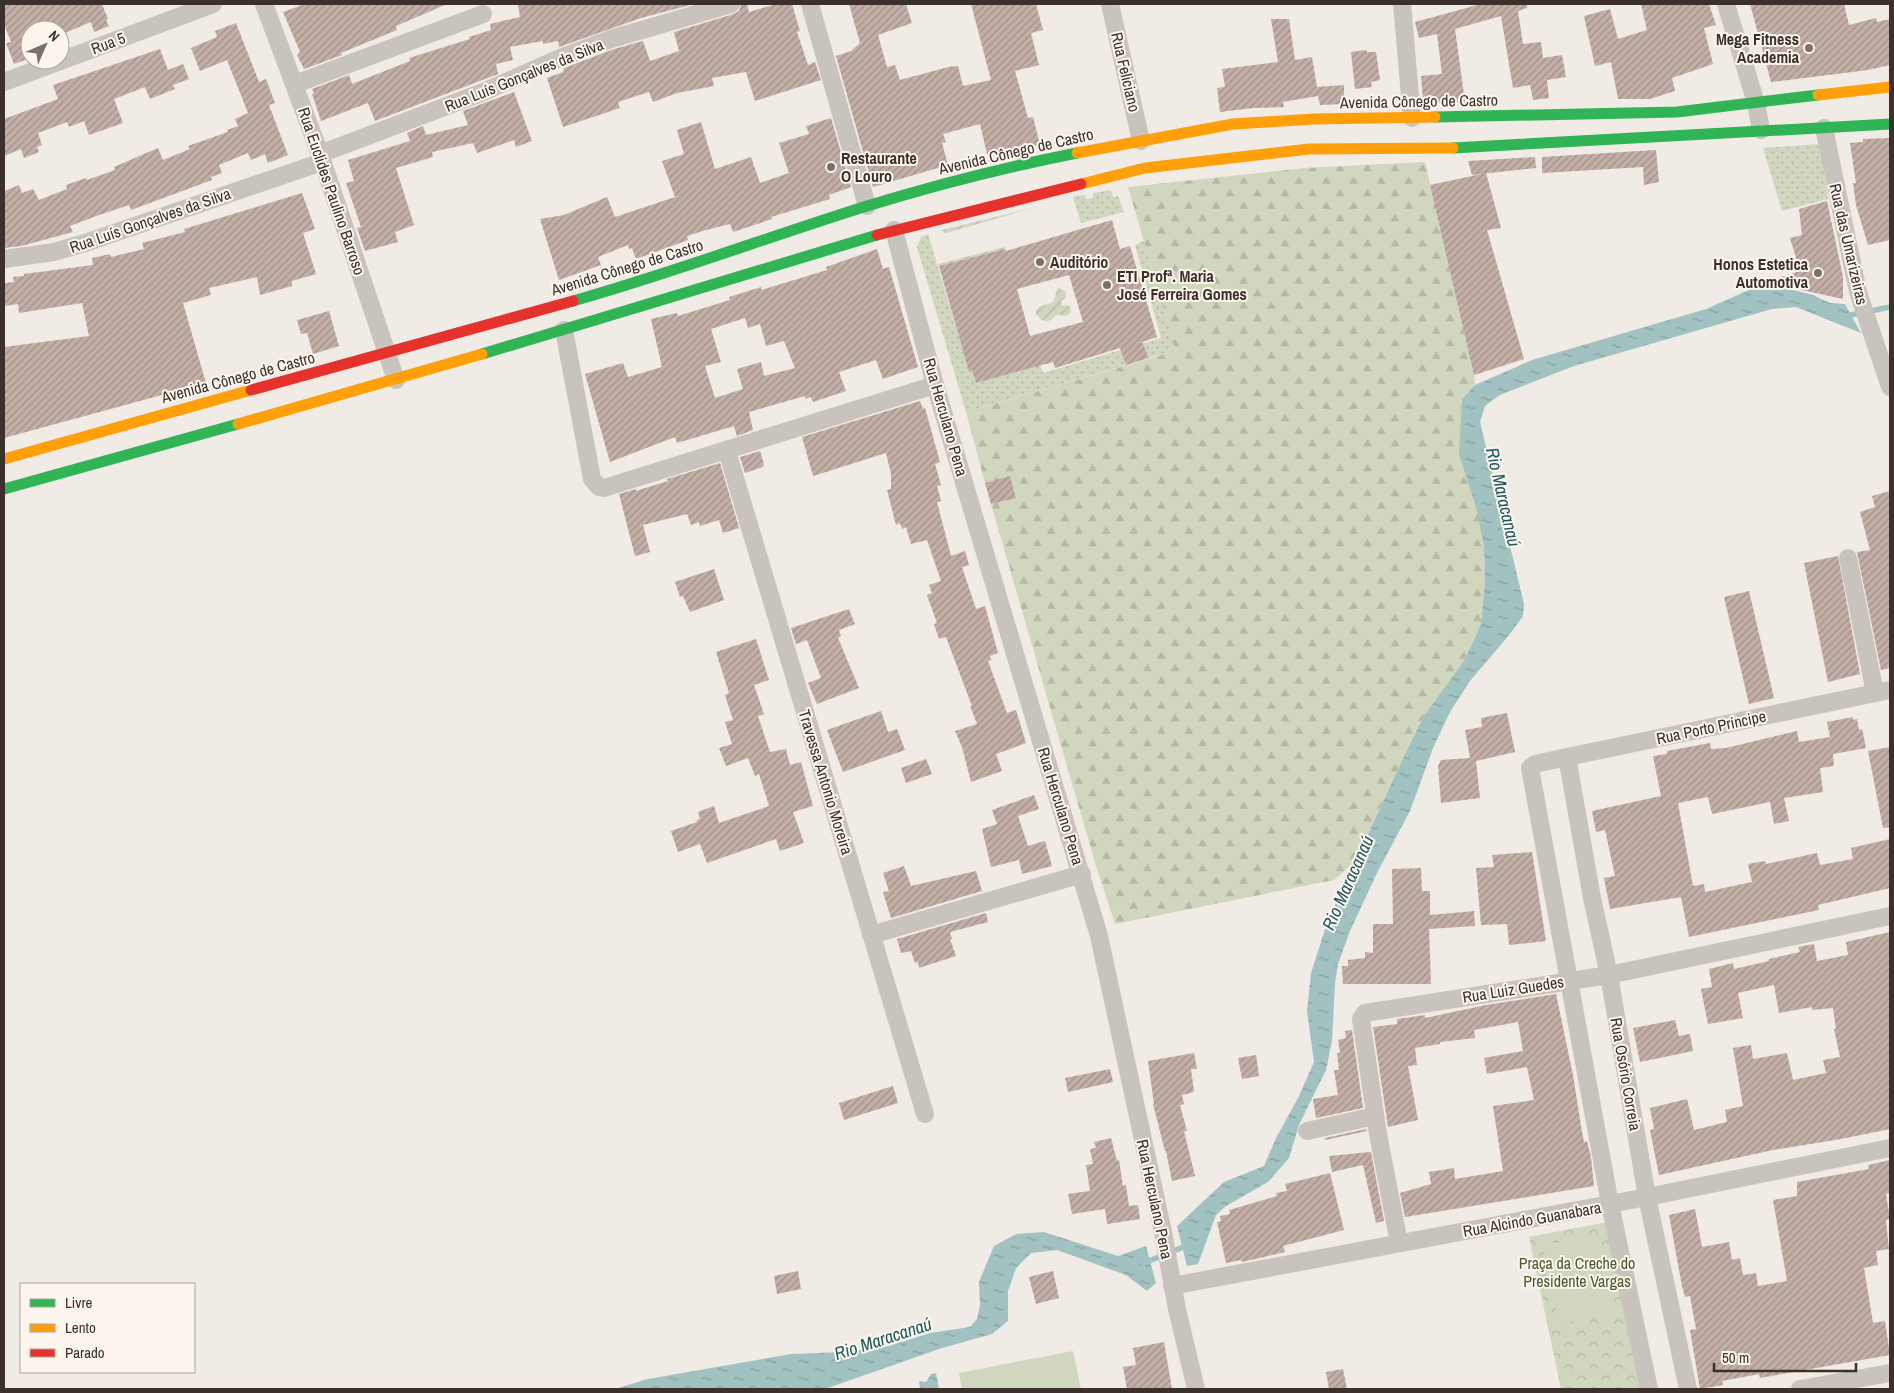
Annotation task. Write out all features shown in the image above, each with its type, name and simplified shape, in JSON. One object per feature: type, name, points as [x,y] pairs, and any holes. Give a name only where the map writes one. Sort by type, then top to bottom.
[{"type":"main road","name":"Avenida Cônego de Castro","points":[[4,459],[630,285],[867,206],[1031,162],[1233,124],[1315,119],[1677,112],[1890,87]]},
{"type":"main road","points":[[4,489],[396,380],[894,230],[1145,168],[1309,148],[1429,149],[1890,124]]},
{"type":"street","name":"Rua 5","points":[[4,82],[213,4]]},
{"type":"street","name":"Rua Euclides Paulino Barroso","points":[[264,4],[321,158],[396,380]]},
{"type":"street","name":"Rua Luís Gonçalves da Silva","points":[[4,259],[54,252],[77,245],[321,158],[481,93],[568,55],[611,39],[731,4]]},
{"type":"street","points":[[810,4],[867,206]]},
{"type":"street","name":"Rua Feliciano","points":[[1110,4],[1141,141]]},
{"type":"street","points":[[1402,4],[1412,118]]},
{"type":"street","points":[[1726,4],[1756,103],[1761,130]]},
{"type":"street","points":[[295,84],[484,14]]},
{"type":"street","name":"Rua das Umarizeiras","points":[[1824,128],[1858,292],[1890,387]]},
{"type":"street","name":"Rua Herculano Pena","points":[[894,230],[935,384],[1099,936],[1196,1389]]},
{"type":"street","points":[[564,330],[592,479],[600,487],[607,488],[935,384]]},
{"type":"street","name":"Travessa Antonio Moreira","points":[[727,451],[925,1114]]},
{"type":"street","points":[[1848,558],[1883,692]]},
{"type":"street","name":"Rua Porto Príncipe","points":[[1569,980],[1529,771],[1532,766],[1567,757],[1883,692]]},
{"type":"street","name":"Rua Osório Correia","points":[[1567,757],[1592,898],[1609,975],[1648,1198],[1688,1389]]},
{"type":"street","points":[[872,935],[1082,874]]},
{"type":"street","name":"Rua Luiz Guedes","points":[[1399,1243],[1375,1116],[1361,1019],[1365,1013],[1609,975],[1890,916]]},
{"type":"street","points":[[1569,980],[1610,1204],[1649,1389]]},
{"type":"street","points":[[1307,1131],[1375,1116]]},
{"type":"street","name":"Rua Alcindo Guanabara","points":[[1172,1280],[1399,1243],[1648,1198],[1890,1148]]},
{"type":"street","points":[[1800,1389],[1890,1373]]},
{"type":"green space","points":[[1820,144],[1828,199],[1782,211],[1763,148]]},
{"type":"green space","points":[[1425,162],[1474,375],[1475,385],[1462,399],[1461,421],[1484,546],[1485,582],[1481,624],[1465,659],[1424,716],[1354,863],[1334,880],[1115,924],[1096,866],[991,504],[1016,498],[1010,477],[985,483],[966,412],[1176,351],[1128,187],[1304,168]]},
{"type":"green space","points":[[1111,190],[1113,197],[1118,196],[1124,212],[1081,223],[1073,197],[1085,195],[1086,199],[1093,198],[1093,193]]},
{"type":"green space","points":[[1036,207],[950,232],[945,233],[942,230]]},
{"type":"green space","points":[[928,234],[969,371],[972,370],[976,383],[1033,367],[1036,353],[1043,373],[1161,338],[1135,245],[1144,241],[1176,351],[1149,358],[1147,353],[1123,355],[1126,365],[966,412],[917,247],[921,237]]},
{"type":"green space","points":[[1005,247],[1005,249],[939,266],[938,264]]},
{"type":"green space","points":[[1058,288],[1066,292],[1065,298],[1061,301],[1062,305],[1070,306],[1071,312],[1066,316],[1057,315],[1049,321],[1041,320],[1036,314],[1036,310],[1053,302]]},
{"type":"green space","name":"Praça da Creche do Presidente Vargas","points":[[1608,1222],[1642,1389],[1561,1389],[1529,1237]]},
{"type":"green space","points":[[1597,1235],[1613,1313],[1559,1324],[1543,1245]]},
{"type":"green space","points":[[1073,1351],[1081,1389],[962,1389],[959,1373]]},
{"type":"water","points":[[1789,289],[1813,295],[1830,303],[1845,304],[1861,333],[1796,307],[1772,309],[1574,366],[1500,395],[1485,406],[1480,422],[1524,604],[1523,616],[1470,681],[1450,712],[1433,748],[1410,811],[1377,873],[1350,931],[1338,964],[1335,983],[1332,1041],[1326,1070],[1299,1125],[1289,1158],[1268,1182],[1226,1206],[1216,1215],[1198,1264],[1187,1266],[1177,1226],[1224,1182],[1264,1166],[1276,1138],[1298,1098],[1314,1062],[1307,1011],[1311,973],[1328,920],[1424,716],[1465,659],[1481,624],[1485,582],[1484,546],[1476,507],[1459,454],[1462,399],[1475,385],[1532,360],[1706,309],[1749,290]]},
{"type":"water","name":"Rio Maracanaú","points":[[1044,1232],[1118,1256],[1146,1246],[1156,1283],[1147,1291],[1126,1275],[1057,1250],[1031,1253],[1016,1268],[1008,1291],[1008,1321],[992,1334],[939,1349],[828,1388],[615,1389],[648,1379],[791,1354],[844,1352],[889,1346],[930,1333],[970,1327],[977,1319],[980,1305],[979,1282],[994,1246],[1016,1234]]},
{"type":"water","points":[[936,1373],[939,1389],[920,1389],[919,1381],[926,1382],[931,1374]]},
{"type":"building","points":[[4,4],[102,4],[109,26],[94,32],[91,22],[70,31],[70,20],[20,20],[20,62],[14,64],[6,43],[11,42],[4,24]]},
{"type":"building","points":[[305,4],[447,4],[396,26],[397,30],[341,53],[342,55],[304,69],[297,55],[300,52],[283,12]]},
{"type":"building","points":[[518,4],[694,4],[641,18],[559,47],[558,41],[543,44],[543,41],[510,47],[513,60],[496,64],[498,74],[375,121],[368,103],[321,121],[312,89],[349,75],[352,84],[410,61],[409,58],[470,39],[469,37],[491,30],[490,24],[520,17]]},
{"type":"building","points":[[741,4],[747,4],[749,12],[776,4],[792,4],[800,31],[797,32],[808,65],[815,62],[821,80],[755,101],[746,72],[712,78],[714,86],[677,93],[653,102],[649,92],[618,102],[620,108],[563,127],[547,78],[563,72],[564,68],[614,49],[643,41],[650,61],[679,51],[674,32],[734,14],[739,11]]},
{"type":"building","points":[[849,4],[906,4],[912,23],[878,35],[887,67],[895,65],[900,80],[958,66],[963,86],[991,80],[971,4],[1036,4],[1043,30],[1031,33],[1039,65],[1015,71],[1028,118],[1033,117],[1040,145],[1010,152],[1009,148],[987,154],[980,124],[943,134],[946,142],[942,143],[948,165],[873,187],[836,56],[851,51],[860,43]]},
{"type":"building","points":[[1481,4],[1527,4],[1527,8],[1518,11],[1523,44],[1541,42],[1543,58],[1562,55],[1566,77],[1547,80],[1549,98],[1533,100],[1530,85],[1513,88],[1501,16],[1455,29],[1465,102],[1425,103],[1425,100],[1423,100],[1421,76],[1442,74],[1437,34],[1419,38],[1415,22]]},
{"type":"building","points":[[1641,4],[1709,4],[1716,25],[1704,28],[1713,64],[1672,78],[1675,91],[1650,99],[1618,99],[1611,62],[1595,66],[1584,16],[1610,9],[1618,39],[1647,30]]},
{"type":"building","name":"Mega Fitness Academia","points":[[1750,4],[1844,4],[1849,25],[1876,18],[1877,22],[1890,19],[1890,65],[1868,70],[1771,82]]},
{"type":"building","points":[[1271,19],[1289,19],[1295,60],[1312,57],[1317,87],[1344,85],[1344,104],[1320,105],[1318,96],[1283,102],[1284,107],[1220,112],[1217,88],[1225,87],[1222,69],[1278,62]]},
{"type":"building","points":[[236,23],[259,82],[266,79],[275,103],[269,105],[288,155],[268,163],[265,154],[251,160],[248,153],[219,165],[222,173],[211,177],[212,180],[131,210],[129,205],[99,215],[70,226],[73,232],[21,246],[4,248],[4,191],[19,185],[22,193],[33,189],[39,200],[67,189],[66,185],[115,170],[114,167],[158,148],[163,160],[190,149],[188,146],[228,132],[227,130],[238,126],[235,119],[248,113],[227,60],[200,71],[191,48],[217,37],[215,31]]},
{"type":"building","points":[[160,49],[168,70],[183,64],[189,79],[173,85],[175,89],[150,99],[145,87],[114,99],[123,123],[89,135],[84,121],[69,127],[67,122],[38,133],[42,145],[37,147],[39,152],[24,158],[21,149],[4,156],[4,119],[58,99],[53,85]]},
{"type":"building","points":[[1366,50],[1367,52],[1376,52],[1380,80],[1371,82],[1372,87],[1355,89],[1351,52]]},
{"type":"building","points":[[514,92],[532,141],[516,147],[514,140],[477,153],[473,143],[432,152],[433,157],[396,168],[414,225],[395,232],[398,242],[365,251],[357,228],[361,227],[346,183],[354,181],[348,160],[410,141],[407,133],[423,126],[426,135],[468,125],[463,111]]},
{"type":"building","points":[[831,118],[851,187],[829,195],[830,199],[771,217],[772,219],[733,232],[730,224],[687,236],[688,240],[636,259],[632,248],[629,249],[628,245],[598,257],[601,265],[559,280],[540,219],[564,215],[607,197],[615,217],[675,197],[662,161],[684,154],[677,130],[701,122],[715,169],[751,157],[760,183],[789,173],[779,143],[809,134],[806,126]]},
{"type":"building","points":[[1890,138],[1890,240],[1868,245],[1856,205],[1853,183],[1856,183],[1850,143],[1863,142],[1863,139]]},
{"type":"building","points":[[1656,150],[1659,182],[1644,185],[1643,167],[1542,173],[1542,157]]},
{"type":"building","points":[[1535,157],[1536,168],[1472,175],[1468,161]]},
{"type":"building","points":[[1486,173],[1501,228],[1487,230],[1524,359],[1474,375],[1430,185]]},
{"type":"building","points":[[302,193],[315,229],[303,233],[316,274],[292,281],[292,286],[260,295],[257,277],[209,288],[211,295],[183,303],[206,383],[4,438],[4,347],[89,336],[82,303],[19,313],[18,304],[4,306],[4,283],[14,282],[13,277],[24,276],[24,274],[93,265],[92,258],[110,254],[111,257],[144,249],[142,243],[185,232],[184,229]]},
{"type":"building","points":[[1827,201],[1843,277],[1843,299],[1765,282],[1800,271],[1790,238],[1802,235],[1799,209]]},
{"type":"building","points":[[1112,220],[1120,249],[1130,246],[1157,337],[1142,342],[1149,358],[1126,365],[1120,348],[1055,368],[1053,362],[976,383],[972,370],[969,372],[939,266],[1005,249],[1006,251]],"holes":[[[1069,275],[1083,322],[1030,336],[1017,289]]]},
{"type":"building","points":[[877,249],[883,269],[889,267],[918,367],[883,379],[876,360],[839,372],[846,391],[813,402],[811,397],[805,399],[805,396],[749,412],[753,430],[737,436],[734,426],[677,443],[675,437],[610,462],[585,374],[623,363],[628,377],[662,367],[651,319],[677,313],[678,316],[730,300],[729,297],[761,287],[761,290],[827,270],[826,267]],"holes":[[[745,318],[748,328],[760,324],[766,346],[784,341],[795,368],[764,376],[761,362],[737,369],[743,389],[715,398],[705,366],[721,362],[711,329]]]},
{"type":"building","points":[[329,311],[339,346],[313,354],[307,333],[301,334],[297,320]]},
{"type":"building","points":[[920,401],[923,409],[925,408],[940,462],[935,464],[941,485],[937,486],[941,501],[937,502],[951,556],[965,551],[969,565],[962,567],[976,609],[985,606],[998,653],[990,656],[991,660],[988,661],[1007,713],[1016,710],[1026,743],[996,754],[1002,771],[971,782],[962,747],[955,731],[977,724],[946,637],[939,639],[934,624],[937,623],[927,595],[932,593],[929,585],[941,581],[927,540],[911,544],[906,527],[902,529],[900,523],[896,525],[887,490],[891,489],[891,474],[886,453],[813,476],[802,437]]},
{"type":"building","points":[[760,451],[764,464],[763,467],[745,473],[740,457]]},
{"type":"building","points":[[720,463],[739,528],[723,533],[719,520],[700,526],[699,522],[691,525],[687,514],[643,525],[650,552],[635,556],[619,494],[636,489],[636,491],[668,481],[667,479]]},
{"type":"building","points":[[1010,476],[1016,498],[991,504],[985,483]]},
{"type":"building","points":[[1890,491],[1890,668],[1881,670],[1857,552],[1870,550],[1860,512],[1875,507],[1872,496]]},
{"type":"building","points":[[1838,556],[1860,674],[1828,682],[1804,563]]},
{"type":"building","points":[[714,569],[724,600],[690,612],[683,596],[680,597],[675,582]]},
{"type":"building","points":[[1749,591],[1774,698],[1749,704],[1724,597]]},
{"type":"building","points":[[849,609],[855,624],[839,630],[841,636],[838,638],[859,688],[817,704],[808,683],[821,678],[807,640],[796,644],[791,628]]},
{"type":"building","points":[[756,639],[769,680],[754,685],[764,714],[758,716],[770,752],[786,749],[790,765],[801,762],[813,806],[793,812],[804,843],[780,851],[776,839],[707,863],[700,844],[678,852],[671,831],[697,822],[700,819],[698,812],[714,806],[719,823],[769,806],[759,774],[755,776],[748,758],[726,766],[719,748],[732,744],[725,722],[733,720],[725,695],[729,693],[716,652]]},
{"type":"building","points":[[881,711],[888,732],[897,729],[905,750],[843,772],[827,730]]},
{"type":"building","points":[[1507,713],[1515,752],[1476,761],[1480,798],[1441,803],[1438,766],[1441,760],[1470,758],[1465,730],[1482,727],[1481,718]]},
{"type":"building","points":[[1853,717],[1853,720],[1857,719],[1859,730],[1862,729],[1866,748],[1833,754],[1834,766],[1820,768],[1823,792],[1784,798],[1789,821],[1774,824],[1770,802],[1712,814],[1708,797],[1678,803],[1693,886],[1704,884],[1705,892],[1752,882],[1748,864],[1765,861],[1766,864],[1817,853],[1820,865],[1853,859],[1851,848],[1890,839],[1890,888],[1818,905],[1819,910],[1689,937],[1681,897],[1610,909],[1604,878],[1615,876],[1605,830],[1596,832],[1592,811],[1661,796],[1653,756],[1667,754],[1667,751],[1710,743],[1711,749],[1726,748],[1797,731],[1799,742],[1830,737],[1827,722]]},
{"type":"building","points":[[1890,747],[1890,827],[1883,828],[1868,751]]},
{"type":"building","points":[[926,759],[932,774],[906,783],[901,768]]},
{"type":"building","points":[[1034,795],[1039,809],[1018,816],[1028,846],[1045,841],[1052,866],[1022,874],[1019,860],[991,867],[982,829],[997,824],[992,810]]},
{"type":"building","points":[[1532,852],[1546,941],[1509,945],[1507,924],[1481,925],[1476,868],[1494,867],[1492,855]]},
{"type":"building","points":[[904,866],[911,886],[976,871],[982,891],[891,918],[883,892],[889,891],[883,873]]},
{"type":"building","points":[[1421,868],[1422,891],[1430,891],[1430,915],[1474,911],[1475,926],[1429,929],[1431,984],[1343,984],[1342,966],[1348,966],[1348,960],[1365,958],[1365,952],[1373,953],[1373,924],[1393,924],[1392,869]]},
{"type":"building","points":[[986,913],[988,922],[950,932],[952,939],[950,939],[956,956],[919,968],[918,962],[915,963],[911,951],[901,953],[897,939]]},
{"type":"building","points":[[1890,932],[1890,1129],[1773,1150],[1659,1175],[1650,1130],[1654,1129],[1650,1108],[1687,1099],[1694,1130],[1727,1122],[1725,1110],[1743,1106],[1733,1048],[1751,1045],[1753,1059],[1787,1053],[1793,1080],[1826,1073],[1823,1060],[1840,1057],[1834,1029],[1836,1029],[1833,1008],[1812,1010],[1812,1007],[1779,1013],[1774,985],[1738,993],[1743,1018],[1708,1024],[1701,989],[1712,987],[1709,969],[1733,963],[1734,969],[1769,961],[1769,959],[1800,952],[1798,947],[1814,944],[1817,961],[1848,955],[1846,942]]},
{"type":"building","points":[[1556,994],[1573,1075],[1584,1142],[1587,1141],[1591,1157],[1594,1186],[1405,1217],[1400,1193],[1431,1184],[1429,1172],[1454,1168],[1455,1179],[1503,1171],[1493,1106],[1534,1100],[1527,1067],[1487,1074],[1484,1058],[1523,1051],[1518,1022],[1474,1030],[1475,1038],[1440,1042],[1440,1044],[1415,1048],[1417,1065],[1408,1066],[1418,1120],[1388,1127],[1373,1027],[1397,1024],[1397,1019],[1425,1015],[1425,1018],[1486,1005]]},
{"type":"building","points":[[1675,1020],[1679,1036],[1690,1034],[1693,1051],[1640,1062],[1633,1028]]},
{"type":"building","points":[[1352,1030],[1363,1108],[1316,1118],[1313,1099],[1338,1095],[1334,1070],[1339,1070],[1337,1053],[1340,1053],[1338,1040],[1346,1038],[1345,1031]]},
{"type":"building","points":[[1194,1053],[1197,1069],[1191,1069],[1194,1092],[1182,1095],[1184,1104],[1180,1105],[1195,1176],[1172,1181],[1153,1104],[1148,1061]]},
{"type":"building","points":[[1256,1055],[1259,1076],[1242,1079],[1238,1058]]},
{"type":"building","points":[[1110,1069],[1113,1082],[1068,1092],[1065,1078]]},
{"type":"building","points":[[893,1086],[898,1103],[844,1120],[839,1103]]},
{"type":"building","points":[[1366,1129],[1367,1131],[1325,1140],[1325,1138]]},
{"type":"building","points":[[1111,1138],[1117,1161],[1119,1160],[1123,1186],[1126,1185],[1129,1206],[1138,1205],[1140,1219],[1107,1224],[1105,1209],[1072,1214],[1068,1194],[1090,1191],[1086,1165],[1093,1164],[1090,1149],[1096,1148],[1094,1142]]},
{"type":"building","points":[[1371,1152],[1384,1221],[1376,1223],[1363,1165],[1332,1172],[1329,1156]]},
{"type":"building","points":[[1890,1160],[1890,1193],[1886,1194],[1890,1219],[1886,1220],[1889,1249],[1876,1251],[1878,1265],[1864,1268],[1873,1323],[1885,1321],[1890,1355],[1760,1378],[1759,1374],[1722,1381],[1723,1385],[1700,1389],[1690,1330],[1696,1329],[1690,1296],[1685,1297],[1682,1286],[1669,1215],[1695,1209],[1702,1247],[1729,1242],[1732,1260],[1740,1258],[1743,1275],[1756,1273],[1758,1286],[1787,1281],[1773,1200],[1797,1196],[1797,1182],[1869,1169],[1868,1165]]},
{"type":"building","points":[[1330,1173],[1344,1230],[1283,1246],[1285,1252],[1242,1262],[1241,1260],[1226,1263],[1217,1222],[1221,1221],[1220,1216],[1230,1214],[1229,1210],[1277,1196],[1276,1193],[1287,1191],[1285,1184]]},
{"type":"building","points":[[798,1271],[801,1289],[777,1294],[774,1276]]},
{"type":"building","points":[[1053,1271],[1059,1298],[1036,1304],[1029,1277]]},
{"type":"building","points":[[1164,1342],[1172,1389],[1127,1389],[1123,1367],[1136,1365],[1133,1348]]},
{"type":"building","points":[[1343,1369],[1347,1389],[1329,1389],[1326,1372]]},
{"type":"waterway","name":"Rio Maracanaú","points":[[1846,316],[1890,307]]},
{"type":"waterway","name":"Rio Maracanaú","points":[[1144,1263],[1188,1245]]},
{"type":"traffic: fast","points":[[1435,117],[1677,112],[1818,95]]},
{"type":"traffic: fast","points":[[1453,148],[1890,124]]},
{"type":"traffic: fast","points":[[573,301],[647,279],[893,198],[997,170],[1077,153]]},
{"type":"traffic: fast","points":[[482,354],[877,235]]},
{"type":"traffic: fast","points":[[4,489],[238,424]]},
{"type":"traffic: slow","points":[[1818,95],[1890,87]]},
{"type":"traffic: slow","points":[[1077,153],[1233,124],[1315,119],[1435,117]]},
{"type":"traffic: slow","points":[[1081,184],[1145,168],[1309,149],[1453,148]]},
{"type":"traffic: slow","points":[[238,424],[482,354]]},
{"type":"traffic: slow","points":[[4,459],[251,390]]},
{"type":"traffic: jam","points":[[877,235],[1081,184]]},
{"type":"traffic: jam","points":[[251,390],[573,301]]},
{"type":"place","name":"Mega Fitness Academia","points":[[1809,48]]},
{"type":"place","name":"Restaurante O Louro","points":[[831,167]]},
{"type":"place","name":"Auditório","points":[[1040,262]]},
{"type":"place","name":"Honos Estetica Automotiva","points":[[1818,273]]},
{"type":"place","name":"ETI Profª. Maria José Ferreira Gomes","points":[[1107,285]]}]
